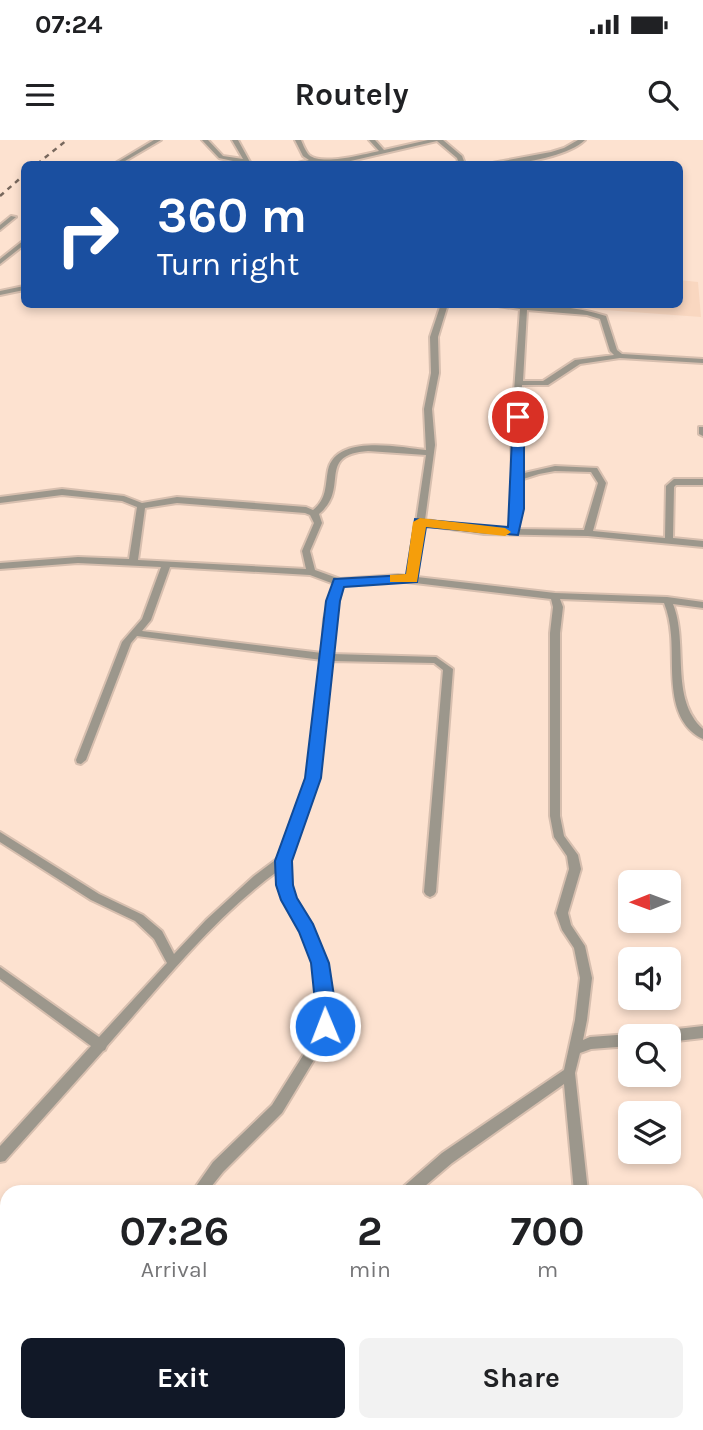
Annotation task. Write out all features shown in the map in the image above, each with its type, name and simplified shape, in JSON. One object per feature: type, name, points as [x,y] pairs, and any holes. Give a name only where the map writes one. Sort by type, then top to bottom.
[{"type":"street","points":[[122,161],[158,140]]},
{"type":"street","points":[[205,140],[221,157],[240,161]]},
{"type":"street","points":[[235,140],[248,161]]},
{"type":"street","points":[[298,140],[306,156],[314,160]]},
{"type":"street","points":[[372,140],[382,151]]},
{"type":"street","points":[[310,161],[342,161],[438,140],[460,156],[461,161]]},
{"type":"street","points":[[518,161],[578,145],[582,140]]},
{"type":"street","points":[[0,228],[13,217]]},
{"type":"street","points":[[0,262],[21,244]]},
{"type":"street","points":[[0,293],[21,289]]},
{"type":"street","points":[[412,579],[430,453],[428,409],[435,373],[435,337],[444,308]]},
{"type":"street","points":[[513,532],[524,308]]},
{"type":"street","points":[[535,308],[589,313],[603,318],[614,351],[620,356]]},
{"type":"street","points":[[520,383],[545,383],[578,362],[620,356],[703,361]]},
{"type":"street","points":[[0,500],[62,492],[124,499],[141,506],[177,500],[314,513],[324,507],[330,494],[332,471],[338,456],[345,452],[361,449],[430,453]]},
{"type":"street","points":[[517,478],[541,468],[594,470],[602,483],[587,533]]},
{"type":"street","points":[[669,540],[670,486],[674,482],[703,482]]},
{"type":"street","points":[[133,561],[141,506]]},
{"type":"street","points":[[311,572],[306,551],[318,523],[314,513]]},
{"type":"street","points":[[420,522],[513,532],[587,533],[703,544]]},
{"type":"street","points":[[0,566],[78,560],[133,561],[166,566],[311,572],[339,582],[412,579],[555,596],[667,600],[703,605]]},
{"type":"street","points":[[81,760],[127,642],[145,620],[166,566]]},
{"type":"street","points":[[204,1185],[218,1167],[277,1109],[319,1041],[325,1026],[325,996],[320,963],[307,929],[289,900],[284,885],[283,861],[313,778],[327,657],[328,619],[339,582]]},
{"type":"street","points":[[555,596],[558,607],[555,633],[555,816],[559,837],[572,855],[575,869],[562,913],[566,927],[579,946],[586,978],[576,1049],[569,1073],[579,1185]]},
{"type":"street","points":[[667,600],[677,623],[677,675],[683,710],[691,727],[703,735]]},
{"type":"street","points":[[135,633],[327,657],[436,660],[448,669],[430,892]]},
{"type":"street","points":[[0,836],[95,897],[139,918],[158,935],[173,963]]},
{"type":"street","points":[[0,1156],[210,923],[258,879],[283,861]]},
{"type":"street","points":[[0,972],[101,1046]]},
{"type":"street","points":[[681,1035],[703,1032]]},
{"type":"street","points":[[576,1049],[590,1043],[618,1041]]},
{"type":"street","points":[[416,1185],[447,1157],[569,1073]]},
{"type":"shaded area","points":[[683,280],[698,282],[701,317],[577,308],[683,308]]},
{"type":"railway","points":[[41,161],[67,140]]},
{"type":"railway","points":[[0,196],[21,178]]},
{"type":"slow traffic","points":[[395,579],[412,579],[420,522],[505,532]]},
{"type":"route","points":[[325,1026],[325,996],[320,963],[307,929],[289,900],[284,885],[283,861],[313,778],[327,657],[328,619],[339,582],[412,579],[420,522],[484,531],[513,532],[517,509],[518,417]]}]
